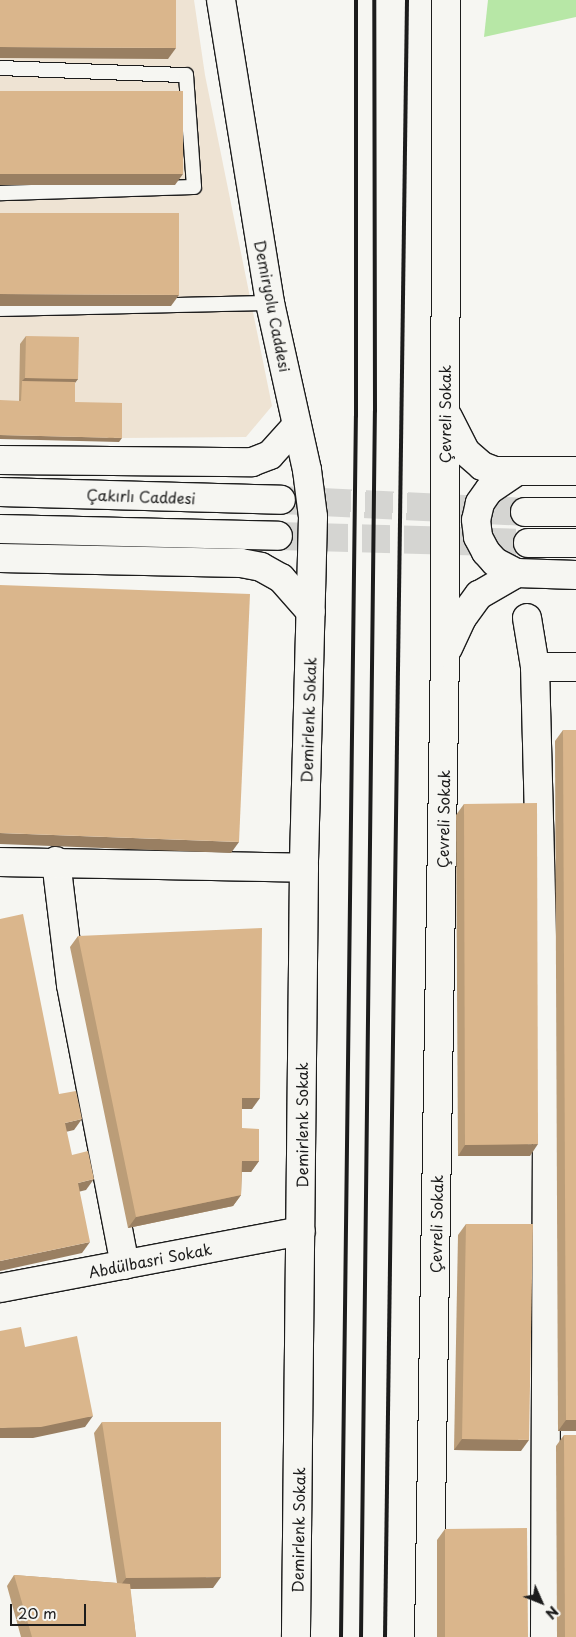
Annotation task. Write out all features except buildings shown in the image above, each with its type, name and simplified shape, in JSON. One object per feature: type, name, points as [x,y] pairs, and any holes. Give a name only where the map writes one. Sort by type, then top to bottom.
[{"type":"street","name":"Demiryolu Caddesi","points":[[221,0],[270,303],[297,425],[313,517],[311,612]]},
{"type":"street","name":"Çevreli Sokak","points":[[429,1637],[445,653],[446,0]]},
{"type":"street","points":[[446,409],[466,452],[482,466],[495,471],[576,471]]},
{"type":"street","points":[[0,460],[252,462],[270,455],[297,425]]},
{"type":"street","points":[[516,472],[489,490],[480,503],[476,520],[478,537],[486,552],[494,562],[517,573],[576,575]]},
{"type":"street","name":"Çakırlı Caddesi","points":[[0,492],[281,500]]},
{"type":"street","points":[[525,512],[576,512]]},
{"type":"street","points":[[0,529],[278,536]]},
{"type":"street","points":[[528,543],[576,543]]},
{"type":"street","points":[[0,558],[241,563],[262,568],[281,578],[311,612]]},
{"type":"street","points":[[445,653],[462,618],[479,595],[517,573]]},
{"type":"street","name":"Demirlenk Sokak","points":[[296,1637],[304,868],[311,612]]},
{"type":"street","points":[[527,618],[535,667],[547,1132],[545,1637]]},
{"type":"street","points":[[535,667],[576,667]]},
{"type":"street","points":[[0,862],[56,861],[304,868]]},
{"type":"street","points":[[56,861],[71,985],[124,1265]]},
{"type":"street","name":"Abdülbasri Sokak","points":[[0,1288],[301,1231]]},
{"type":"lane","points":[[0,68],[186,75],[194,187],[0,193]]},
{"type":"lane","points":[[0,309],[270,303]]},
{"type":"shaded area","points":[[0,0],[194,0],[205,75],[272,406],[246,437],[0,439]]},
{"type":"green space","points":[[488,0],[576,0],[576,17],[484,37]]},
{"type":"tunnel","points":[[281,500],[525,512]]},
{"type":"tunnel","points":[[278,536],[528,543]]},
{"type":"railway","points":[[341,1637],[356,416],[356,0]]},
{"type":"railway","points":[[361,1637],[375,411],[374,0]]},
{"type":"railway","points":[[385,1637],[407,0]]}]
